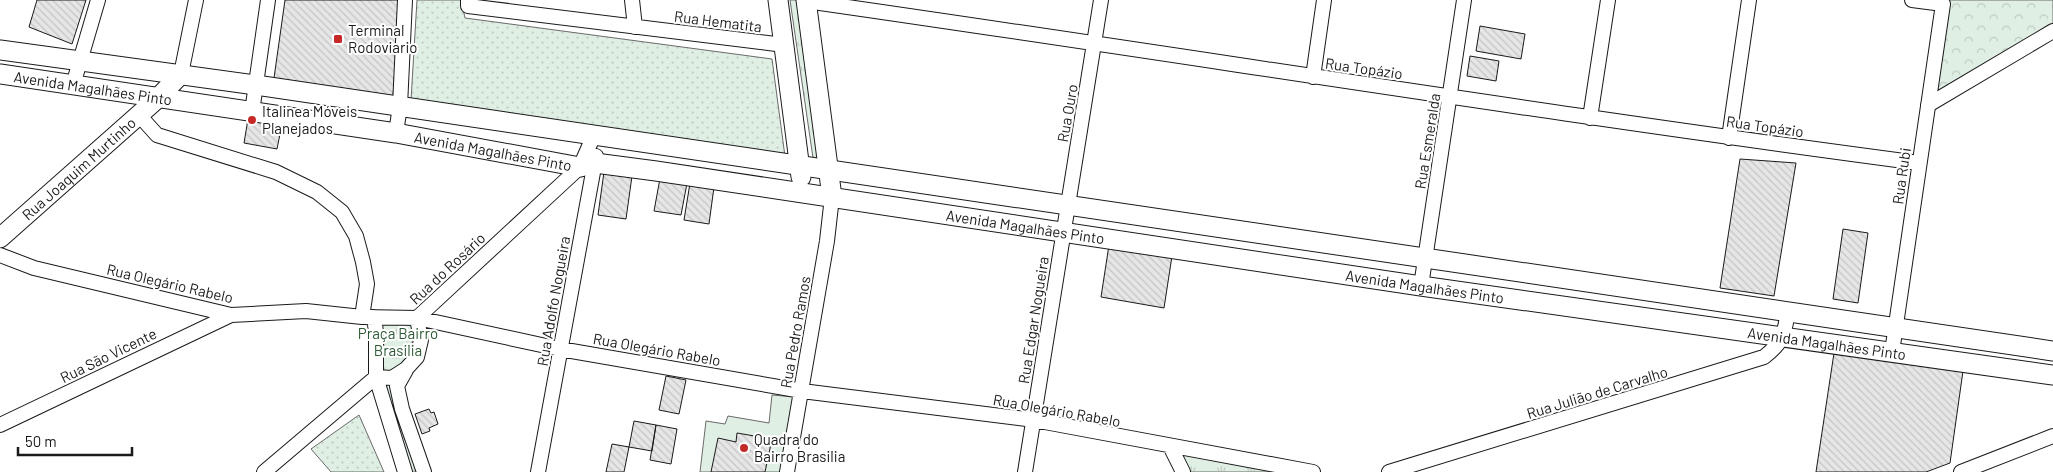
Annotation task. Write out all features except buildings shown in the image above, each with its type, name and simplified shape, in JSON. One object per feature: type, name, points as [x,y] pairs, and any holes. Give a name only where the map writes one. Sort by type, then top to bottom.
[{"type":"main road","points":[[778,0],[800,166],[801,193]]},
{"type":"main road","points":[[806,0],[832,198]]},
{"type":"main road","name":"Avenida Magalhães Pinto","points":[[0,50],[182,74],[2053,351]]},
{"type":"main road","points":[[133,94],[138,68]]},
{"type":"main road","name":"Avenida Magalhães Pinto","points":[[0,74],[396,133],[588,165],[801,193],[1421,286],[2053,375]]},
{"type":"main road","name":"Rua Joaquim Murtinho","points":[[0,238],[158,98],[182,74]]},
{"type":"main road","points":[[970,218],[975,192]]},
{"type":"main road","points":[[2028,371],[2032,348]]},
{"type":"street","points":[[73,85],[98,0]]},
{"type":"street","points":[[182,74],[196,0]]},
{"type":"street","points":[[252,112],[268,0]]},
{"type":"street","points":[[396,133],[400,106],[405,0]]},
{"type":"street","points":[[632,0],[635,27]]},
{"type":"street","name":"Rua Topázio","points":[[806,0],[1590,118],[1919,163]]},
{"type":"street","name":"Rua Ouro","points":[[1063,232],[1102,0]]},
{"type":"street","points":[[1314,77],[1324,0]]},
{"type":"street","name":"Rua Esmeralda","points":[[1421,286],[1464,0]]},
{"type":"street","points":[[1590,118],[1608,0]]},
{"type":"street","points":[[1729,138],[1749,0]]},
{"type":"street","name":"Rua Rubi","points":[[1892,352],[1943,4],[1912,0]]},
{"type":"street","name":"Rua Hematita","points":[[468,3],[635,27],[784,45]]},
{"type":"street","points":[[1928,105],[2053,31]]},
{"type":"street","points":[[139,115],[157,135],[276,172],[318,192],[342,212],[356,236],[363,262],[367,284],[362,317],[374,317],[378,382],[405,472]]},
{"type":"street","name":"Rua do Rosário","points":[[424,472],[402,409],[397,386],[406,369],[417,357],[421,340],[417,318],[588,165],[597,135]]},
{"type":"street","name":"Rua Adolfo Nogueira","points":[[538,472],[560,349],[588,165]]},
{"type":"street","name":"Rua Pedro Ramos","points":[[787,472],[827,241],[832,198]]},
{"type":"street","name":"Rua Edgar Nogueira","points":[[1025,472],[1063,232]]},
{"type":"street","name":"Rua Olegário Rabelo","points":[[0,254],[34,268],[231,315],[306,310],[362,317],[417,318],[560,349],[802,391],[1034,420],[1313,472]]},
{"type":"street","points":[[1783,337],[1788,312]]},
{"type":"street","name":"Rua São Vicente","points":[[0,425],[231,315]]},
{"type":"street","name":"Rua Julião de Carvalho","points":[[1388,472],[1764,358],[1783,337]]},
{"type":"street","points":[[264,472],[378,382],[392,378],[406,369]]},
{"type":"street","points":[[1961,472],[2053,436]]},
{"type":"street","points":[[1170,446],[1183,472]]},
{"type":"green space","points":[[417,0],[461,0],[465,18],[772,59],[786,164],[411,100]]},
{"type":"green space","points":[[790,0],[800,0],[822,159],[813,158]]},
{"type":"green space","points":[[1912,0],[2053,0],[2053,30],[1928,105],[1943,5]]},
{"type":"green space","name":"Praça Bairro Brasilia","points":[[374,317],[417,318],[421,340],[406,369],[376,377]]},
{"type":"green space","points":[[381,379],[395,387],[422,472],[409,472]]},
{"type":"green space","name":"Quadra do Bairro Brasilia","points":[[772,395],[795,397],[781,472],[700,472],[706,421],[725,424],[728,416],[769,423]]},
{"type":"green space","points":[[359,415],[384,472],[331,472],[311,449]]},
{"type":"green space","points":[[1170,446],[1313,472],[1183,472]]},
{"type":"place","name":"Terminal Rodoviario","points":[[338,39]]},
{"type":"place","name":"Italinea Móveis Planejados","points":[[252,120]]},
{"type":"place","name":"Quadra do Bairro Brasilia","points":[[744,448]]}]
